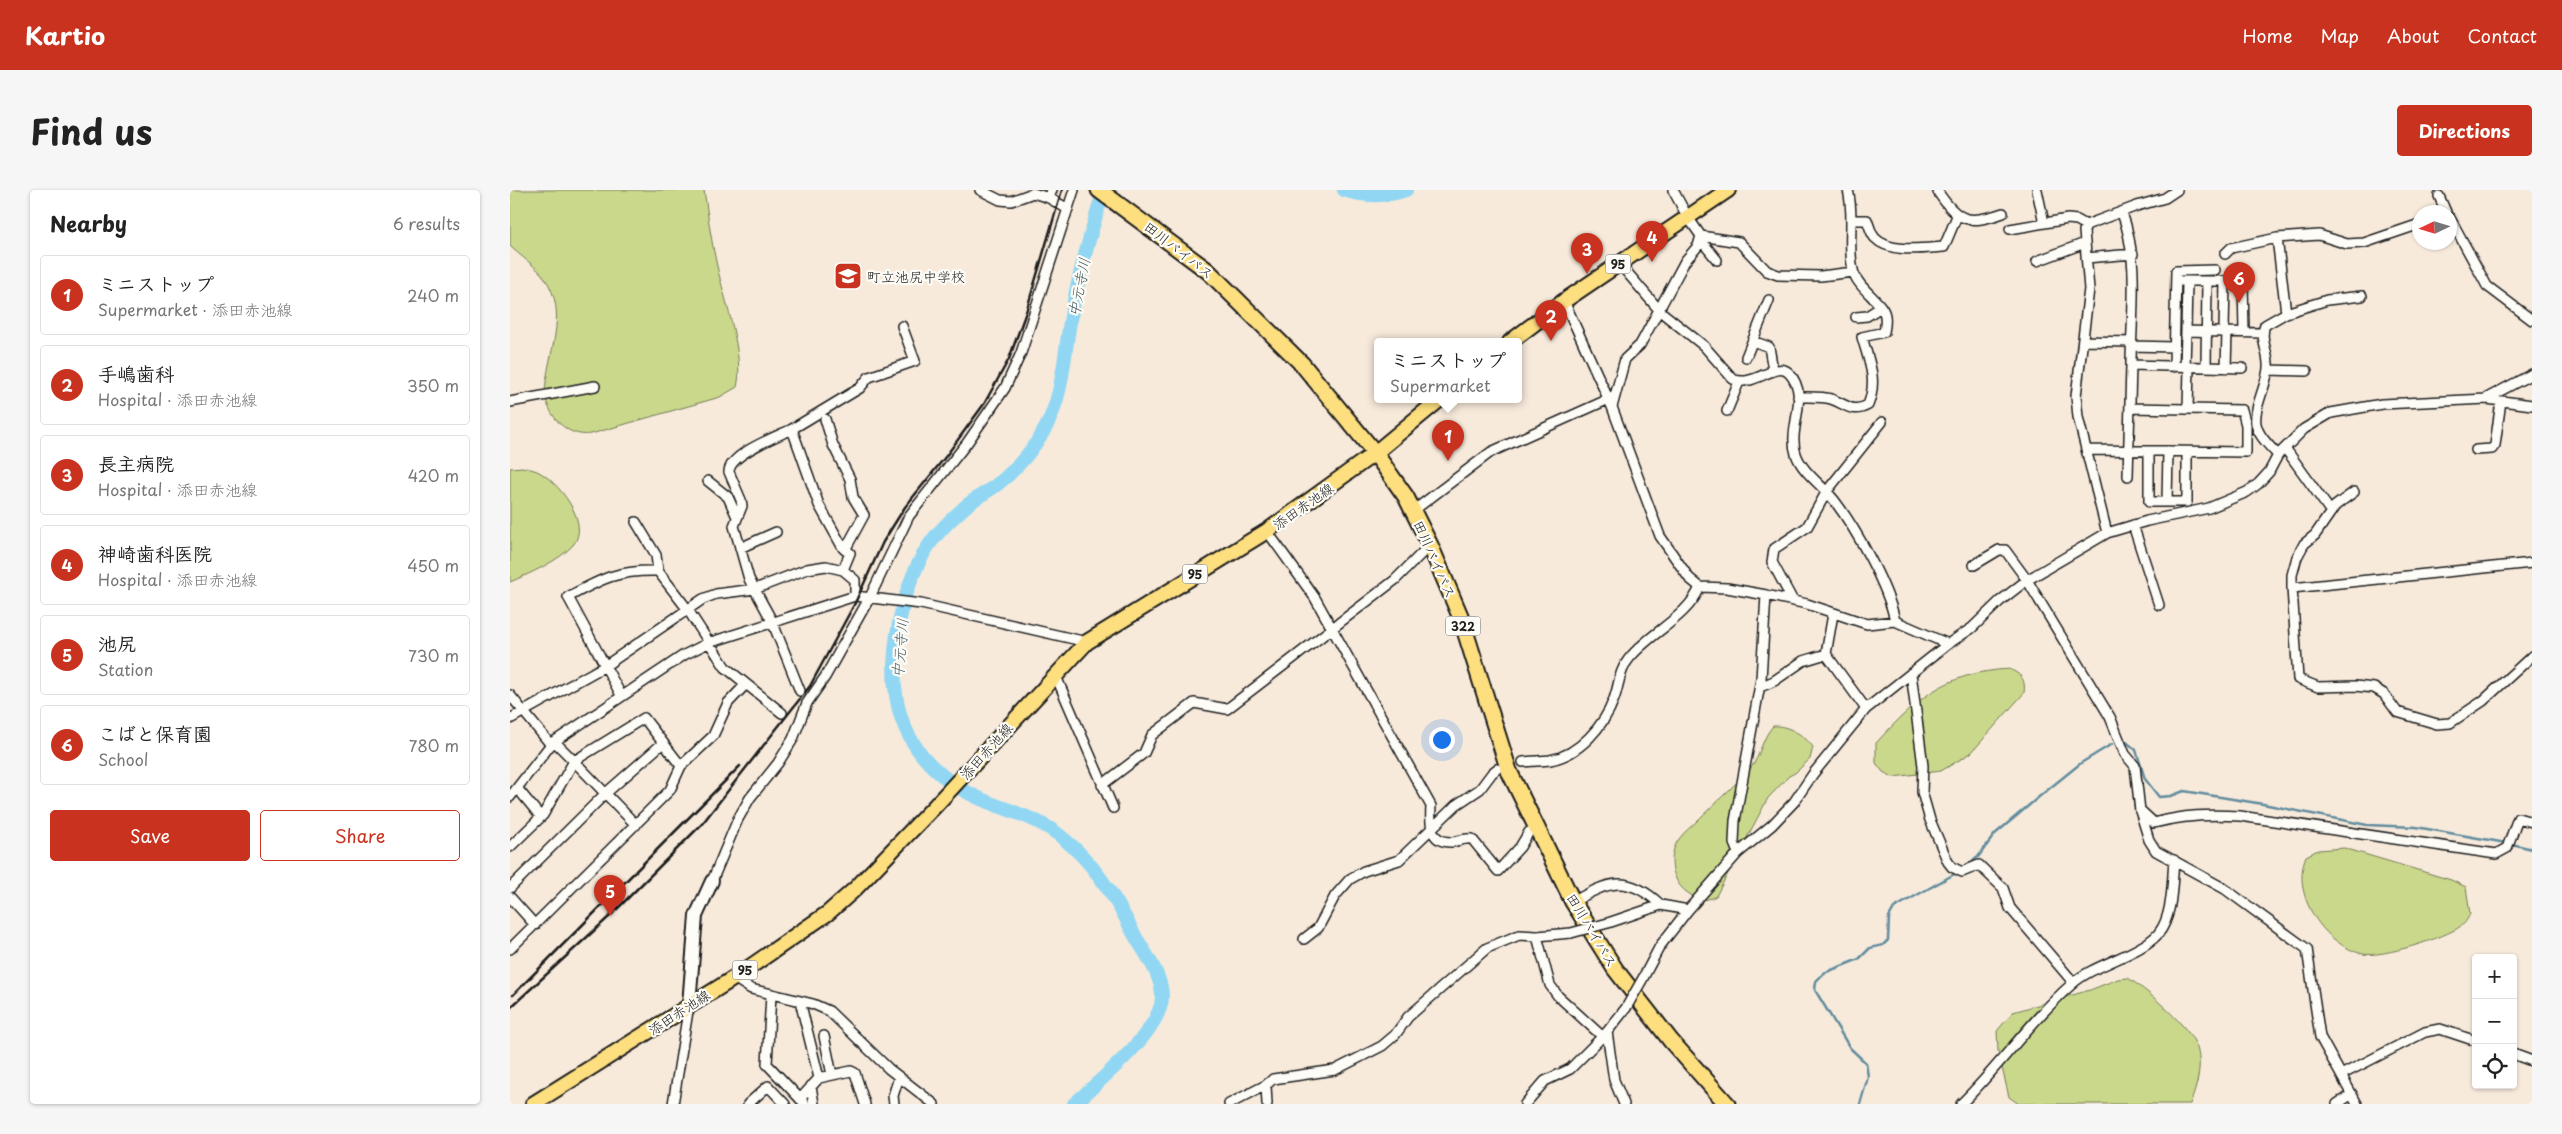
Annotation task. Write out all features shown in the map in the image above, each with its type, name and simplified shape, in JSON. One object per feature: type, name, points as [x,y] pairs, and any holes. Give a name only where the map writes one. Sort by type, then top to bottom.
[{"type":"highway","name":"田川バイパス","points":[[1098,190],[1121,205],[1208,271],[1302,364],[1375,453],[1413,511],[1430,545],[1460,618],[1509,770],[1573,902],[1615,970],[1671,1041],[1727,1104]]},
{"type":"main road","name":"95","points":[[1515,338],[1564,301],[1686,216],[1728,190]]},
{"type":"main road","name":"添田赤池線","points":[[533,1104],[734,978],[828,913],[855,889],[970,770],[1055,674],[1087,642],[1267,531],[1375,453],[1435,403]]},
{"type":"main road","points":[[689,1005],[696,916],[712,881]]},
{"type":"street","points":[[980,190],[1000,200],[1011,201],[1033,193],[1050,194],[1068,208]]},
{"type":"street","points":[[712,881],[738,819],[750,798],[778,763],[793,739],[807,703],[825,677],[870,597],[909,516],[968,443],[1005,388],[1021,353],[1074,190]]},
{"type":"street","points":[[1673,190],[1686,216],[1717,260]]},
{"type":"street","points":[[1798,397],[1830,399],[1851,410],[1868,406],[1874,381],[1862,337],[1884,332],[1886,316],[1881,306],[1865,293],[1853,272],[1852,220],[1848,190]]},
{"type":"street","points":[[2037,190],[2044,223]]},
{"type":"street","points":[[2108,533],[2078,417],[2076,396],[2090,289],[2084,231],[2086,226],[2165,198],[2176,190]]},
{"type":"street","points":[[1938,192],[1951,212],[1957,216],[1985,219],[2004,213]]},
{"type":"street","points":[[2438,196],[2442,205]]},
{"type":"street","points":[[2122,212],[2129,231],[2133,254],[2128,476]]},
{"type":"street","points":[[1852,220],[1867,220],[1874,238],[1890,246],[1919,249],[1944,247],[1957,216]]},
{"type":"street","points":[[2010,229],[2068,219],[2077,220],[2086,226]]},
{"type":"street","points":[[2225,254],[2231,248],[2277,238],[2319,235],[2347,244],[2364,243],[2412,227]]},
{"type":"street","points":[[2457,231],[2487,286],[2532,320]]},
{"type":"street","points":[[1701,238],[1739,242],[1767,271],[1778,275],[1821,276],[1853,272]]},
{"type":"street","points":[[1413,511],[1491,452],[1610,403],[1626,359],[1640,345],[1660,312],[1685,261],[1698,246],[1701,238]]},
{"type":"street","points":[[2277,238],[2286,314]]},
{"type":"street","points":[[2037,260],[2085,243]]},
{"type":"street","points":[[2086,258],[2133,254]]},
{"type":"street","points":[[1619,263],[1660,312],[1704,346],[1733,379],[1739,382],[1752,381],[1773,370],[1784,369],[1789,374],[1798,397],[1799,407],[1793,430],[1795,453],[1806,471],[1827,491],[1835,502],[1881,579],[1891,604],[1894,622]]},
{"type":"street","points":[[2174,367],[2176,270],[2216,270]]},
{"type":"street","points":[[2188,409],[2184,281],[2243,281],[2244,332]]},
{"type":"street","points":[[2206,367],[2207,281]]},
{"type":"street","points":[[2225,281],[2226,368]]},
{"type":"street","points":[[2278,455],[2261,438],[2256,426],[2255,413],[2268,370],[2262,333],[2265,324],[2286,314],[2326,300],[2362,296]]},
{"type":"street","points":[[1746,357],[1769,300]]},
{"type":"street","points":[[1564,301],[1610,403],[1660,536],[1680,568],[1700,587],[1727,588],[1794,601],[1866,624],[1894,622],[1932,635],[1948,644]]},
{"type":"street","points":[[1856,317],[1867,316],[1881,306]]},
{"type":"street","points":[[800,691],[772,622],[755,589],[740,548],[734,526],[742,506],[729,468],[755,446],[792,429],[860,388],[869,377],[915,361],[902,326]]},
{"type":"street","points":[[2186,330],[2262,333]]},
{"type":"street","points":[[1753,341],[1770,347],[1773,370]]},
{"type":"street","points":[[2084,341],[2175,347]]},
{"type":"street","points":[[2131,365],[2242,368]]},
{"type":"street","points":[[2268,370],[2307,371]]},
{"type":"street","points":[[2487,399],[2532,374]]},
{"type":"street","points":[[1727,411],[1739,382]]},
{"type":"street","points":[[510,402],[595,386]]},
{"type":"street","points":[[1525,1104],[1545,1081],[1570,1069],[1605,1034],[1626,1008],[1660,946],[1688,910],[1738,853],[1772,825],[1794,802],[1813,774],[1866,709],[1948,644],[1972,628],[2000,601],[2027,580],[2108,533],[2133,525],[2209,508],[2247,492],[2258,484],[2278,455],[2304,429],[2331,413],[2382,404],[2487,399],[2532,405]]},
{"type":"street","points":[[2476,450],[2492,449],[2495,445],[2501,401]]},
{"type":"street","points":[[2087,450],[2246,452],[2246,425],[2242,410],[2130,408]]},
{"type":"street","points":[[825,419],[833,445],[850,479],[853,497],[864,515],[845,550]]},
{"type":"street","points":[[1794,601],[1772,562],[1771,556],[1774,549],[1807,527],[1827,491],[1882,422]]},
{"type":"street","points":[[792,429],[819,504],[845,550],[850,553],[844,570]]},
{"type":"street","points":[[2285,448],[2331,512]]},
{"type":"street","points":[[2149,451],[2149,502],[2187,502],[2187,452]]},
{"type":"street","points":[[2167,502],[2168,451]]},
{"type":"street","points":[[708,480],[728,497],[737,516]]},
{"type":"street","points":[[2354,492],[2335,506],[2315,535],[2304,544],[2297,557],[2292,575],[2292,588],[2298,678],[2318,687],[2355,686],[2374,688],[2384,694],[2396,712],[2437,724],[2450,723],[2483,701],[2532,656]]},
{"type":"street","points":[[636,522],[656,555],[658,572],[688,610],[725,667],[782,713]]},
{"type":"street","points":[[2133,525],[2160,605]]},
{"type":"street","points":[[1267,531],[1315,598],[1431,806],[1430,829],[1436,836],[1448,842],[1472,839],[1498,870],[1520,847],[1529,832],[1537,828]]},
{"type":"street","points":[[740,548],[776,532]]},
{"type":"street","points":[[1102,785],[1144,752],[1152,735],[1194,703],[1227,709],[1395,580],[1430,545]]},
{"type":"street","points":[[1974,566],[1999,550],[2005,550],[2027,580],[2110,717],[2125,754],[2135,766],[2140,811],[2152,847],[2160,854],[2226,889],[2307,948],[2318,1029],[2327,1052],[2357,1104]]},
{"type":"street","points":[[2292,588],[2532,564]]},
{"type":"street","points":[[510,719],[605,666],[703,599],[716,594],[755,589],[807,569],[826,566],[844,570],[855,580],[855,596]]},
{"type":"street","points":[[621,695],[568,598],[602,579],[619,573],[658,572]]},
{"type":"street","points":[[1523,762],[1550,760],[1563,756],[1594,733],[1604,721],[1614,700],[1623,669],[1628,659],[1683,612],[1696,598],[1700,587]]},
{"type":"street","points":[[1738,853],[1734,843],[1735,821],[1760,687],[1766,595]]},
{"type":"street","points":[[541,817],[512,792],[553,743],[621,695],[684,655],[708,643],[772,622],[855,596],[921,604],[1087,642]]},
{"type":"street","points":[[1833,614],[1826,654],[1866,709]]},
{"type":"street","points":[[1760,687],[1774,681],[1803,661],[1826,654]]},
{"type":"street","points":[[1911,673],[1923,766],[1922,792],[1930,820],[1948,862],[1952,867],[1960,870],[1979,865],[1994,878],[2003,888],[2010,908],[2073,982]]},
{"type":"street","points":[[1055,674],[1113,808]]},
{"type":"street","points":[[510,949],[670,790],[681,766],[713,736],[728,703],[746,684]]},
{"type":"street","points":[[510,695],[553,743],[574,761],[636,825]]},
{"type":"street","points":[[510,847],[541,817],[556,795],[574,761],[644,718],[681,766]]},
{"type":"street","points":[[510,888],[606,793],[663,743]]},
{"type":"street","points":[[1304,939],[1318,928],[1335,896],[1350,879],[1364,871],[1399,860],[1456,805],[1480,789],[1492,773],[1498,769]]},
{"type":"street","points":[[2140,811],[2154,823],[2180,816],[2201,814],[2240,816],[2496,854],[2507,848],[2518,818],[2532,822]]},
{"type":"street","points":[[1961,1104],[2073,982],[2146,943],[2158,933],[2166,918],[2174,860]]},
{"type":"street","points":[[1573,902],[1602,886],[1612,883],[1646,891],[1661,906]]},
{"type":"street","points":[[512,903],[535,924]]},
{"type":"street","points":[[1229,1104],[1266,1085],[1273,1078],[1335,1070],[1382,1046],[1395,1035],[1408,1017],[1487,948],[1519,935],[1537,936],[1571,933],[1661,906],[1688,910]]},
{"type":"street","points":[[1537,936],[1545,972],[1558,996],[1605,1034],[1614,1080],[1624,1104]]},
{"type":"street","points":[[734,978],[752,989],[800,1001],[829,1011],[900,1077],[934,1104]]},
{"type":"street","points":[[771,995],[767,1064],[799,1101],[819,1078],[851,1071],[855,1073],[865,1104]]},
{"type":"street","points":[[800,1001],[819,1078]]},
{"type":"street","points":[[673,1104],[689,1005]]},
{"type":"street","points":[[2341,1075],[2425,1032],[2440,1029],[2472,1040]]},
{"type":"street","points":[[824,1036],[832,1075]]},
{"type":"street","points":[[2517,1055],[2532,1061]]},
{"type":"street","points":[[894,1104],[893,1096],[900,1077]]},
{"type":"street","points":[[1266,1085],[1267,1104]]},
{"type":"street","points":[[748,1104],[768,1086],[785,1104]]},
{"type":"street","points":[[811,1086],[814,1104]]},
{"type":"street","points":[[2336,1104],[2352,1094]]},
{"type":"green space","points":[[510,190],[704,190],[711,238],[736,344],[739,374],[737,387],[720,397],[591,434],[574,433],[560,424],[550,410],[545,394],[546,379],[555,335],[556,306],[552,291],[544,277],[510,246]]},
{"type":"green space","points":[[522,467],[537,471],[554,483],[570,503],[575,514],[578,536],[573,545],[560,556],[510,582],[510,468]]},
{"type":"green space","points":[[2009,669],[2022,678],[2024,693],[1971,753],[1941,771],[1893,777],[1883,772],[1876,763],[1876,743],[1919,701],[1949,682],[1986,671]]},
{"type":"green space","points":[[1773,726],[1790,729],[1805,739],[1813,747],[1810,759],[1789,776],[1768,798],[1716,896],[1705,900],[1695,897],[1682,888],[1675,875],[1672,860],[1675,845],[1683,834],[1750,769]]},
{"type":"green space","points":[[2344,848],[2451,880],[2466,887],[2470,914],[2462,925],[2453,931],[2413,946],[2372,954],[2363,954],[2349,949],[2335,940],[2314,916],[2303,886],[2302,871],[2306,856],[2318,850]]},
{"type":"green space","points":[[2128,978],[2165,1008],[2183,1026],[2195,1043],[2198,1050],[2199,1066],[2197,1082],[2190,1104],[2019,1104],[2009,1097],[1998,1051],[1997,1031],[2013,1012],[2090,990],[2118,979]]},
{"type":"waterway","name":"中元寺川","points":[[1074,1104],[1113,1069],[1141,1039],[1152,1024],[1159,1010],[1162,996],[1156,972],[1112,895],[1095,871],[1075,849],[1055,832],[1037,821],[988,802],[956,786],[929,763],[918,750],[902,719],[897,701],[894,663],[899,622],[904,602],[918,564],[927,548],[940,531],[966,506],[999,483],[1019,464],[1037,442],[1052,415],[1059,389],[1077,289],[1089,239],[1104,190]]},
{"type":"waterway","name":"中元寺川","points":[[1344,190],[1359,194],[1375,195],[1391,194],[1406,190]]},
{"type":"waterway","points":[[2124,740],[2136,750],[2145,779],[2159,797],[2171,796],[2184,791],[2263,804],[2367,825],[2416,827],[2506,843]]},
{"type":"waterway","points":[[1964,867],[1978,857],[1995,834],[2040,796],[2081,763],[2112,744]]},
{"type":"waterway","points":[[2512,844],[2532,849]]},
{"type":"waterway","points":[[1860,1104],[1868,1077],[1866,1063],[1850,1048],[1815,990],[1816,981],[1824,973],[1859,959],[1870,948],[1883,945],[1888,940],[1889,917],[1894,908],[1958,872]]},
{"type":"railway","points":[[510,1008],[610,916],[702,824],[810,686],[855,603],[883,542],[905,507],[984,404],[1009,359],[1026,312],[1062,190]]},
{"type":"railway","points":[[513,995],[740,766]]},
{"type":"place","name":"神崎歯科医院","points":[[1652,262]]},
{"type":"place","name":"長主病院","points":[[1587,274]]},
{"type":"place","name":"町立池尻中学校","points":[[848,276]]},
{"type":"place","name":"こばと保育園","points":[[2239,303]]},
{"type":"place","name":"手嶋歯科","points":[[1551,341]]},
{"type":"place","name":"ミニストップ","points":[[1448,461]]},
{"type":"place","name":"池尻","points":[[610,916]]}]
